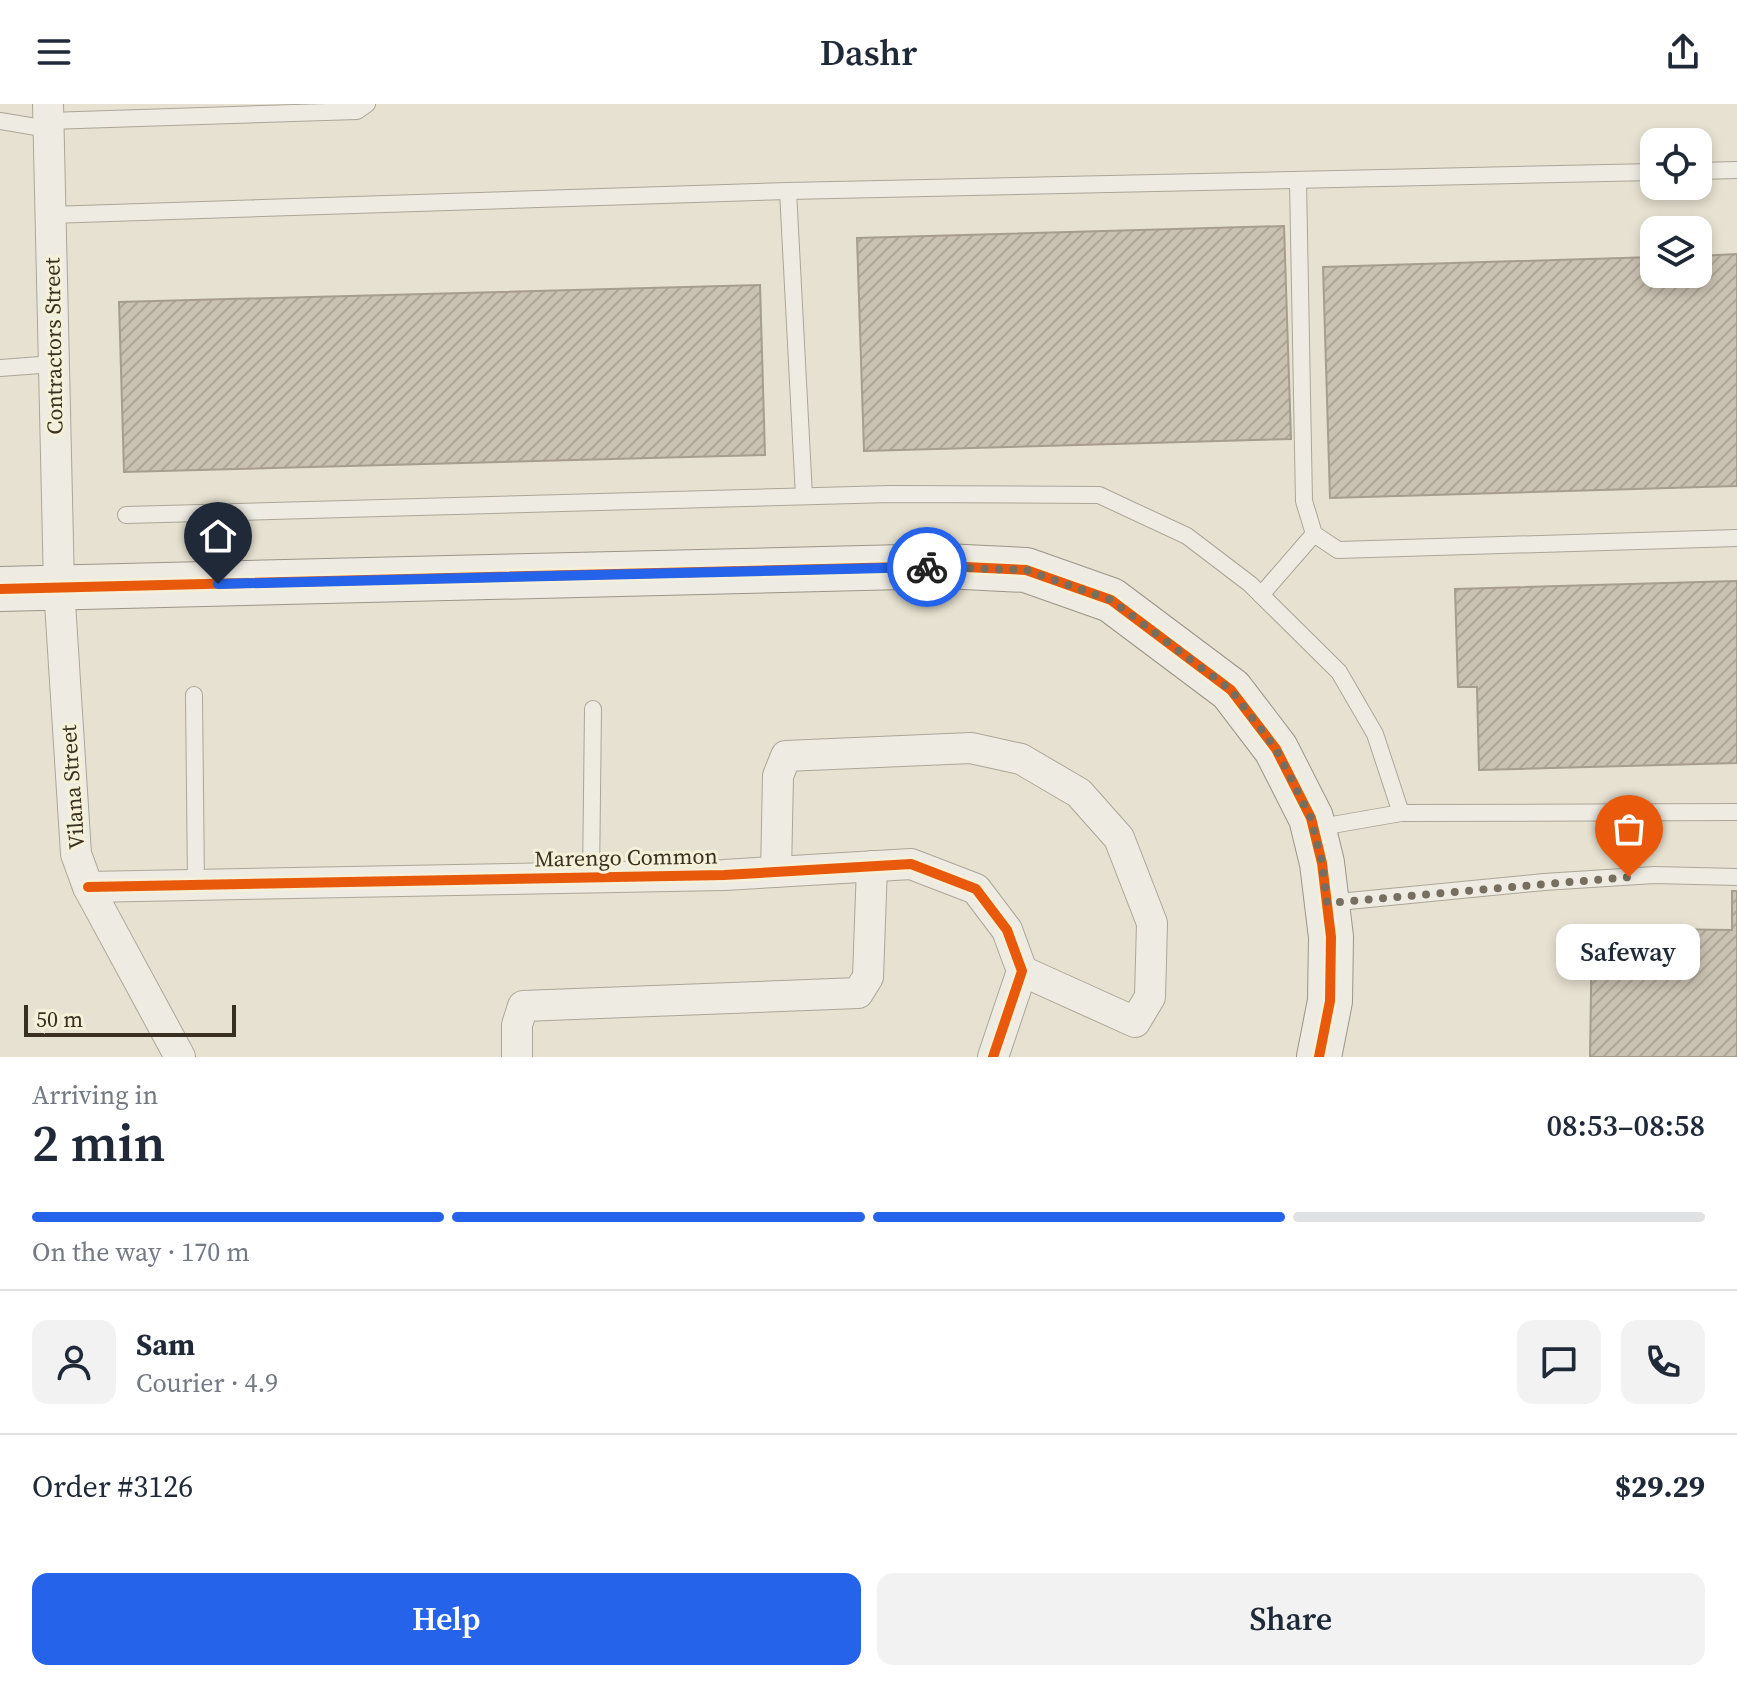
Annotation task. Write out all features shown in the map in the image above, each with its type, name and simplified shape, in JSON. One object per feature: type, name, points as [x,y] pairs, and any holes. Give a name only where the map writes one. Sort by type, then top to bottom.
[{"type":"main road","points":[[0,589],[944,566],[1026,570],[1111,600],[1231,690],[1276,749],[1313,828],[1322,863],[1331,937],[1330,1001],[1319,1057]]},
{"type":"street","name":"Contractors Street","points":[[48,118],[59,587]]},
{"type":"street","name":"Vilana Street","points":[[59,587],[76,854],[88,887],[180,1057]]},
{"type":"street","points":[[776,872],[778,776],[786,756],[971,748],[1021,759],[1079,793],[1119,838],[1152,923],[1150,997],[1135,1022],[1022,971],[993,1057]]},
{"type":"street","name":"Marengo Common","points":[[88,887],[591,878],[911,864],[976,889],[1007,930],[1022,971]]},
{"type":"street","points":[[517,1057],[517,1025],[523,1006],[858,993],[868,977],[872,866]]},
{"type":"lane","points":[[0,121],[357,111],[367,104]]},
{"type":"lane","points":[[1712,171],[1737,170]]},
{"type":"lane","points":[[50,215],[788,191],[1640,172]]},
{"type":"lane","points":[[1298,181],[1304,501],[1314,534],[1338,550],[1737,538]]},
{"type":"lane","points":[[788,191],[804,496]]},
{"type":"lane","points":[[0,368],[54,364]]},
{"type":"lane","points":[[126,515],[804,496],[1099,495],[1187,536],[1261,595],[1339,672],[1375,734],[1401,813]]},
{"type":"lane","points":[[215,513],[218,584]]},
{"type":"lane","points":[[1261,595],[1314,534]]},
{"type":"lane","points":[[194,695],[196,885]]},
{"type":"lane","points":[[591,878],[593,709]]},
{"type":"lane","points":[[1313,828],[1401,813],[1737,812]]},
{"type":"lane","points":[[1327,903],[1544,882],[1654,875],[1737,877]]},
{"type":"building","points":[[1284,226],[1291,439],[864,451],[857,238]]},
{"type":"building","points":[[1737,254],[1737,486],[1330,498],[1323,267],[1640,257],[1640,288],[1712,288],[1712,255]]},
{"type":"building","points":[[760,285],[765,455],[124,472],[119,302]]},
{"type":"building","points":[[1737,581],[1737,763],[1479,770],[1477,687],[1458,687],[1455,589]]},
{"type":"building","points":[[1732,891],[1737,891],[1737,1057],[1590,1057],[1592,928],[1732,930]]},
{"type":"cycle path","points":[[0,589],[944,566],[1026,570],[1111,600],[1231,690],[1276,749],[1311,818],[1322,863],[1331,937],[1330,1001],[1319,1057]]},
{"type":"cycle path","points":[[88,887],[724,875],[911,864],[976,889],[1007,930],[1022,971],[993,1057]]},
{"type":"way so far","points":[[927,567],[1026,570],[1111,600],[1231,690],[1276,749],[1311,818],[1322,863],[1327,903],[1629,877]]},
{"type":"place","name":"Safeway","points":[[1629,877]]},
{"type":"route","points":[[218,584],[927,567]]}]
